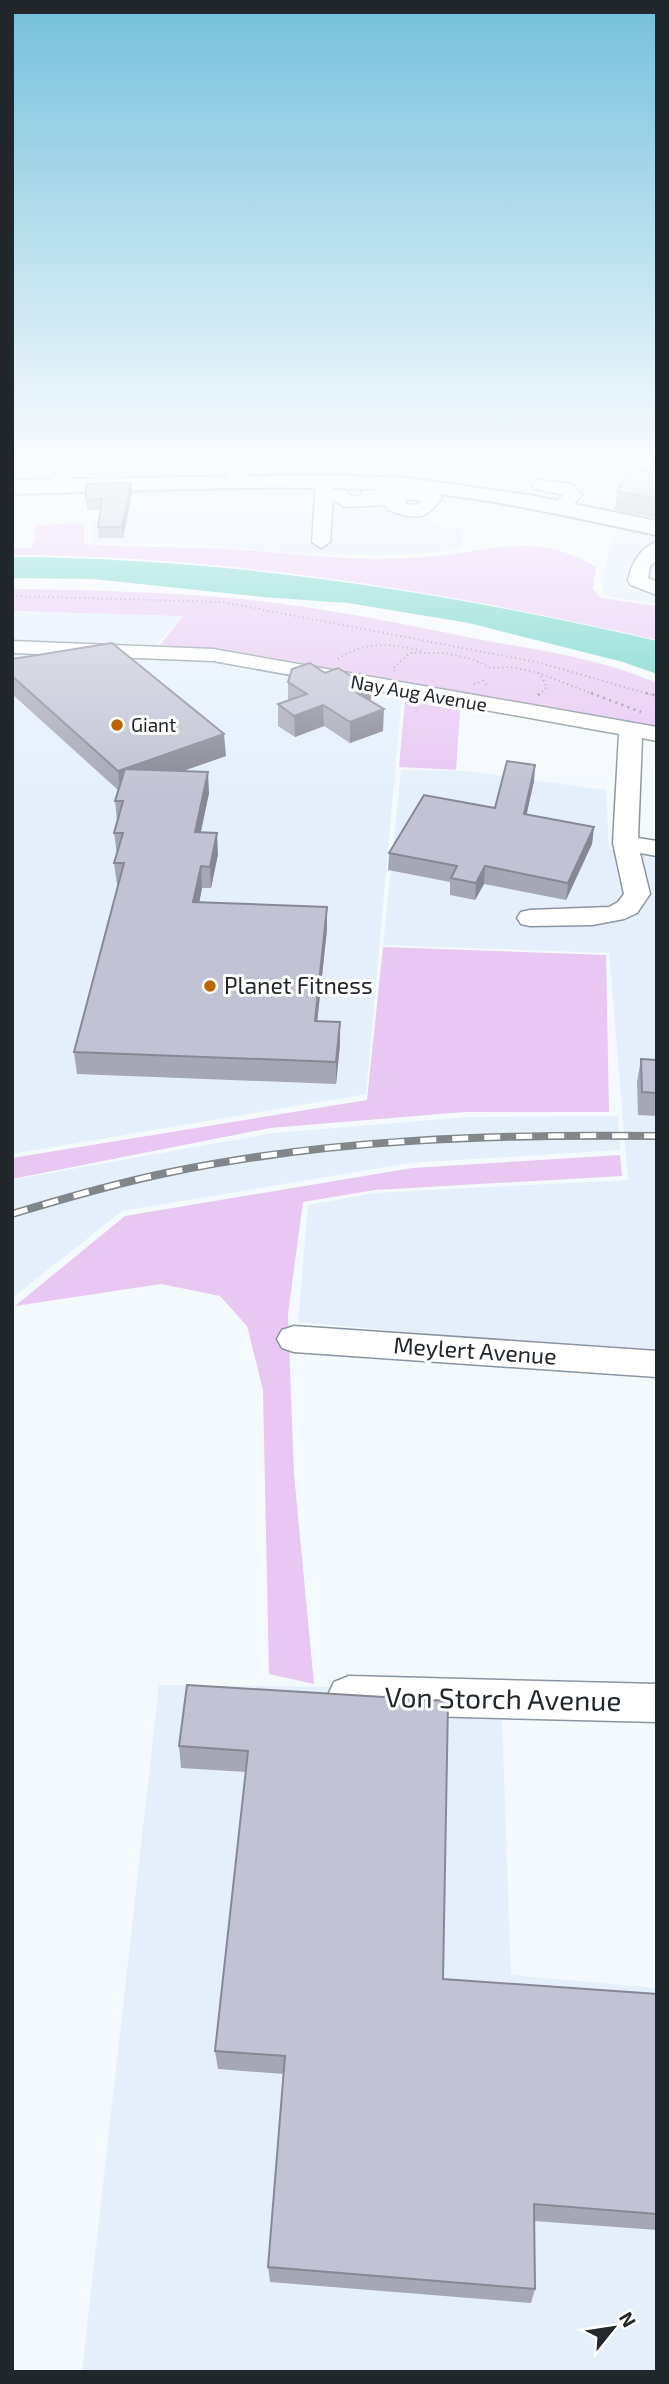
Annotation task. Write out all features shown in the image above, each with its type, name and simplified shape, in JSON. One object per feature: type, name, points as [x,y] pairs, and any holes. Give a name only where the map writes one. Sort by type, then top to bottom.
[{"type":"street","points":[[639,573],[638,581],[657,589]]},
{"type":"street","name":"Nay Aug Avenue","points":[[12,647],[213,656],[639,722],[657,734]]},
{"type":"street","points":[[530,918],[610,915],[623,911],[632,904],[637,894],[625,843],[639,722]]},
{"type":"street","points":[[625,843],[657,849]]},
{"type":"street","name":"Meylert Avenue","points":[[294,1339],[657,1364]]},
{"type":"street","name":"Von Storch Avenue","points":[[349,1695],[657,1703]]},
{"type":"path","points":[[12,596],[222,601],[541,663],[657,696]]},
{"type":"path","points":[[338,664],[337,658],[368,644],[403,645],[424,652]]},
{"type":"path","points":[[384,673],[396,674],[393,668],[410,653],[456,655],[489,668],[511,667],[538,673],[639,722]]},
{"type":"path","points":[[533,697],[542,694],[547,687],[545,680],[538,673]]},
{"type":"path","points":[[473,684],[483,681],[495,692]]},
{"type":"shaded area","points":[[12,573],[274,573],[337,581],[498,607],[657,641],[657,674],[623,662],[469,623],[348,603],[93,579],[12,578]]},
{"type":"shaded area","points":[[287,573],[595,573],[593,589],[601,598],[657,606],[657,640],[497,606]]},
{"type":"shaded area","points":[[604,573],[657,573],[657,604],[603,596]]},
{"type":"shaded area","points":[[12,589],[162,593],[279,603],[568,656],[613,667],[657,683],[657,728],[221,649],[160,645],[183,616],[12,611]]},
{"type":"shaded area","points":[[12,612],[183,616],[156,645],[12,641]]},
{"type":"shaded area","points":[[12,654],[198,658],[402,695],[366,1094],[12,1154]]},
{"type":"shaded area","points":[[405,700],[460,711],[456,770],[399,767]]},
{"type":"shaded area","points":[[401,770],[465,771],[606,790],[609,849],[657,857],[657,1352],[298,1322],[308,1205],[373,1193],[628,1180],[609,953],[383,945]]},
{"type":"shaded area","points":[[383,947],[606,955],[609,1112],[464,1112],[270,1128],[12,1179],[12,1158],[367,1100]]},
{"type":"shaded area","points":[[618,1116],[620,1150],[410,1163],[122,1211],[12,1298],[12,1181],[17,1179],[273,1133],[469,1117]]},
{"type":"shaded area","points":[[620,1155],[622,1176],[375,1190],[303,1202],[288,1314],[294,1474],[314,1684],[269,1674],[263,1390],[247,1326],[220,1296],[161,1284],[15,1306],[125,1216],[412,1168]]},
{"type":"shaded area","points":[[159,1685],[501,1689],[511,1975],[657,1988],[657,2372],[82,2372]]},
{"type":"building","name":"Giant","points":[[112,643],[224,734],[118,771],[12,676],[12,659]]},
{"type":"building","points":[[310,663],[325,673],[338,668],[371,688],[357,693],[384,709],[350,722],[323,705],[294,716],[278,704],[307,694],[288,682],[292,669]]},
{"type":"building","points":[[507,761],[535,765],[524,814],[594,827],[568,883],[485,866],[476,883],[451,878],[457,866],[389,853],[424,795],[495,808]]},
{"type":"building","name":"Planet Fitness","points":[[125,769],[208,772],[195,832],[217,833],[210,867],[201,866],[193,902],[327,907],[315,1021],[340,1022],[336,1062],[74,1052],[124,863],[114,863],[123,833],[114,833],[123,801],[115,801]]},
{"type":"building","points":[[641,1059],[657,1060],[657,1093],[642,1092]]},
{"type":"building","points":[[187,1685],[448,1701],[443,1979],[657,1994],[657,2214],[534,2204],[535,2289],[268,2267],[285,2056],[215,2051],[248,1751],[179,1746]]},
{"type":"railway","points":[[12,1214],[151,1176],[292,1152],[474,1138],[657,1136]]},
{"type":"place","name":"Giant","points":[[117,725]]},
{"type":"place","name":"Planet Fitness","points":[[210,986]]}]
